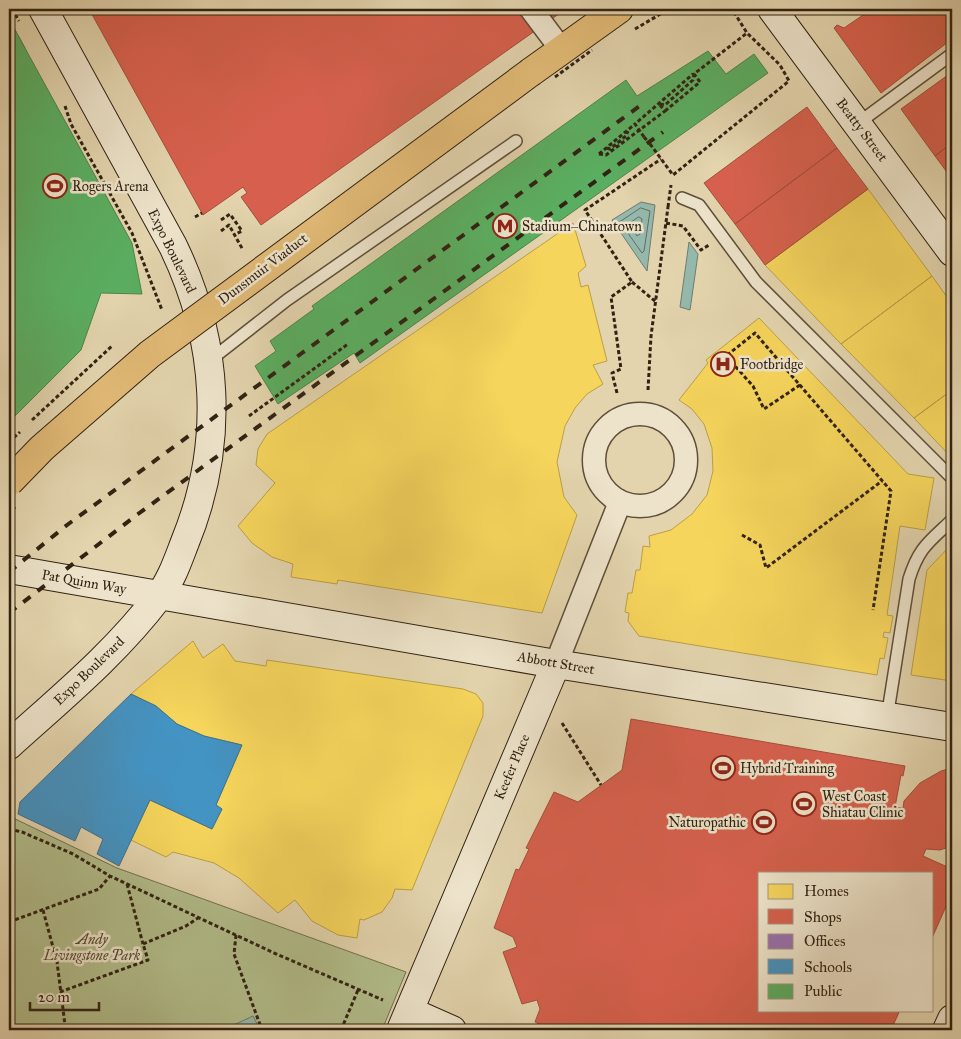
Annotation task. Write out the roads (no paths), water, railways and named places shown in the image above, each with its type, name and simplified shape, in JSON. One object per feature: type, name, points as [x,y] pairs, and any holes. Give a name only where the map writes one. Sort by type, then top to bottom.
[{"type":"main road","name":"Dunsmuir Viaduct","points":[[9,482],[42,448],[150,354],[571,42],[619,9]]},
{"type":"street","name":"Expo Boulevard","points":[[9,745],[112,652],[160,595],[191,528],[205,481],[212,427],[209,361],[203,326],[184,268],[43,9]]},
{"type":"street","name":"Beatty Street","points":[[772,9],[952,252]]},
{"type":"street","points":[[537,17],[571,42]]},
{"type":"street","points":[[640,414],[662,420],[672,427],[684,447],[685,470],[680,481],[670,495],[654,504],[637,506],[620,502],[603,488],[594,467],[594,456],[602,435],[618,420],[628,416],[640,414]]},
{"type":"street","name":"Keefer Place","points":[[405,1021],[556,664],[620,502]]},
{"type":"street","name":"Pat Quinn Way","points":[[9,569],[160,595]]},
{"type":"street","name":"Abbott Street","points":[[160,595],[556,664],[952,727]]},
{"type":"street","points":[[947,1030],[952,1019]]},
{"type":"street","points":[[405,1021],[452,1030]]},
{"type":"lane","points":[[857,124],[952,54]]},
{"type":"lane","points":[[209,361],[287,300],[516,141]]},
{"type":"lane","points":[[682,198],[699,205],[756,282],[952,478]]},
{"type":"lane","points":[[888,718],[909,579],[914,562],[922,548],[952,520]]},
{"type":"water","points":[[641,202],[655,205],[647,271],[612,220]]},
{"type":"water","points":[[689,242],[698,254],[690,310],[680,307]]},
{"type":"water","points":[[253,1016],[260,1030],[223,1030]]},
{"type":"railway","points":[[9,572],[67,525],[641,105]]},
{"type":"railway","points":[[9,613],[138,514],[663,132]]},
{"type":"place","name":"Rogers Arena","points":[[55,186]]},
{"type":"place","name":"Stadium–Chinatown","points":[[505,226]]},
{"type":"place","name":"Footbridge","points":[[723,364]]},
{"type":"place","name":"Hybrid Training","points":[[723,768]]},
{"type":"place","name":"West Coast Shiatau Clinic","points":[[804,804]]},
{"type":"place","name":"Naturopathic","points":[[764,822]]},
{"type":"park label","name":"Andy Livingstone Park","points":[[92,948]]}]
